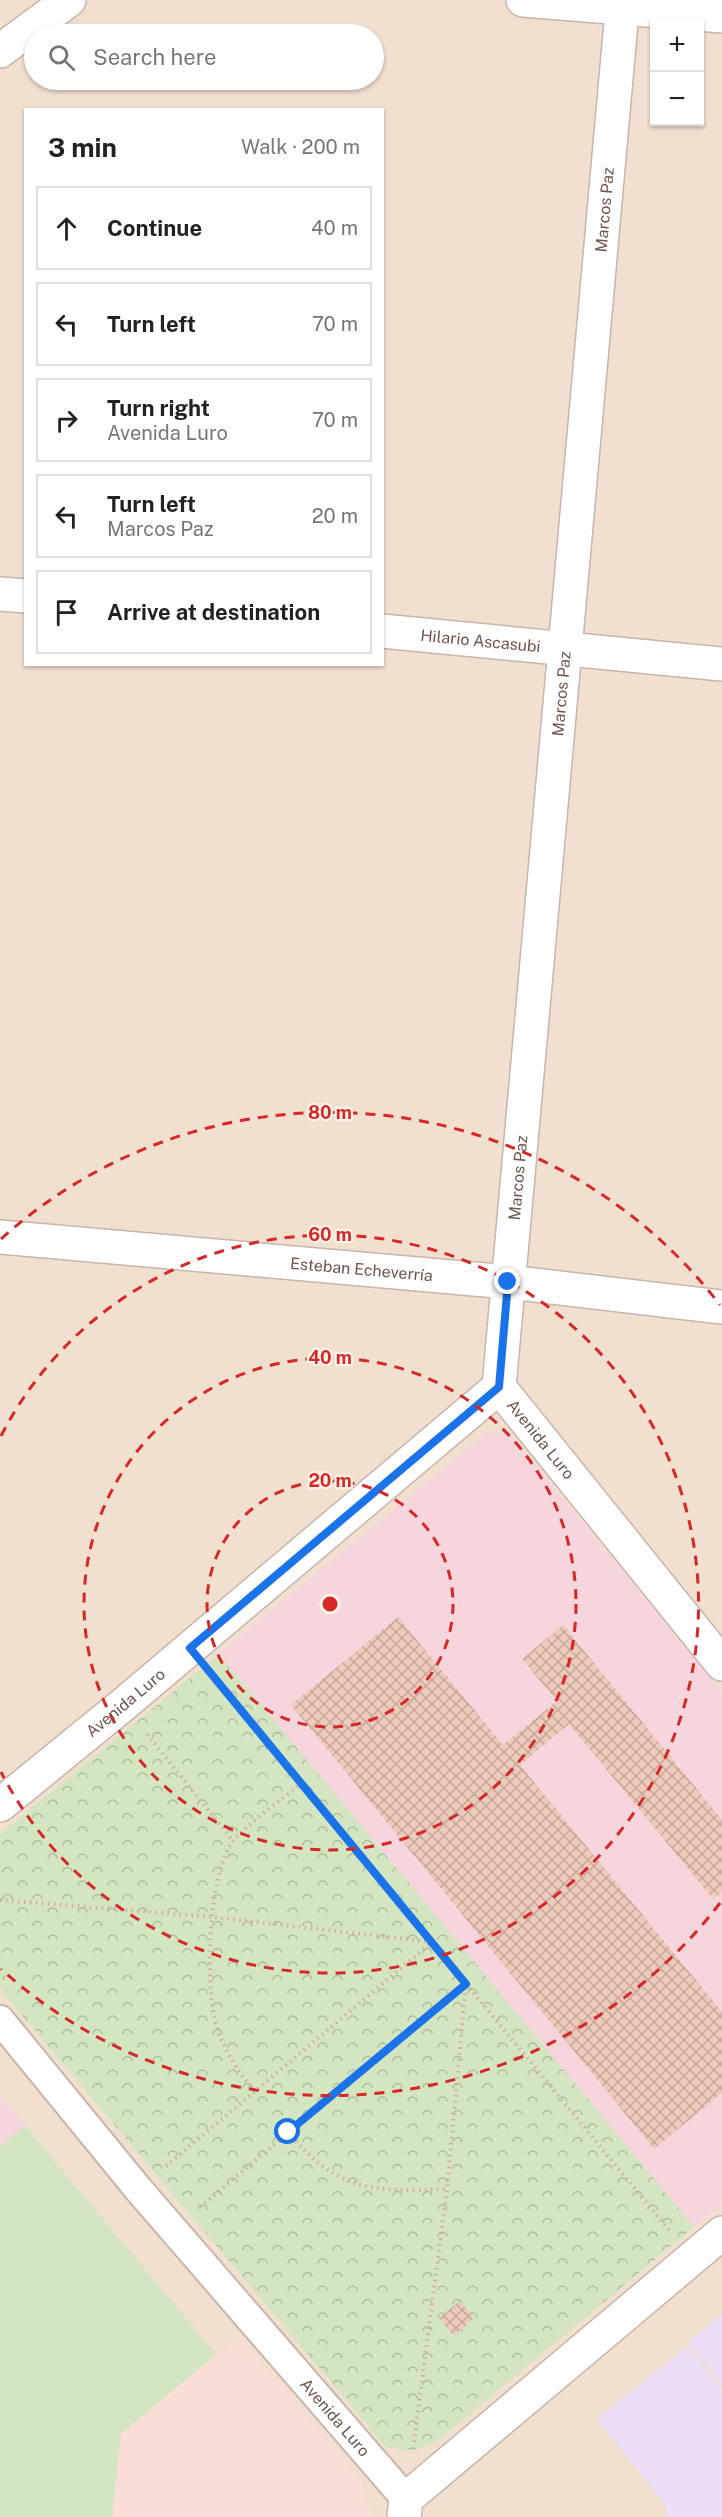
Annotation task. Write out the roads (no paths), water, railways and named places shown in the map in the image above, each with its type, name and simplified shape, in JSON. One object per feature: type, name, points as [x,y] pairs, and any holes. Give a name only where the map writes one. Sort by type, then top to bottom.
[{"type":"street","points":[[37,24],[69,0]]},
{"type":"street","points":[[523,0],[623,4],[722,16]]},
{"type":"street","name":"Marcos Paz","points":[[499,1387],[623,4]]},
{"type":"street","points":[[0,51],[24,33]]},
{"type":"street","points":[[0,594],[24,596]]},
{"type":"street","name":"Hilario Ascasubi","points":[[384,632],[722,664]]},
{"type":"street","name":"Esteban Echeverría","points":[[0,1237],[508,1282],[722,1307]]},
{"type":"street","name":"Avenida Luro","points":[[0,1805],[124,1704],[499,1387],[722,1664]]},
{"type":"street","name":"Avenida Luro","points":[[0,2020],[405,2508]]},
{"type":"street","points":[[405,2508],[722,2233]]}]
